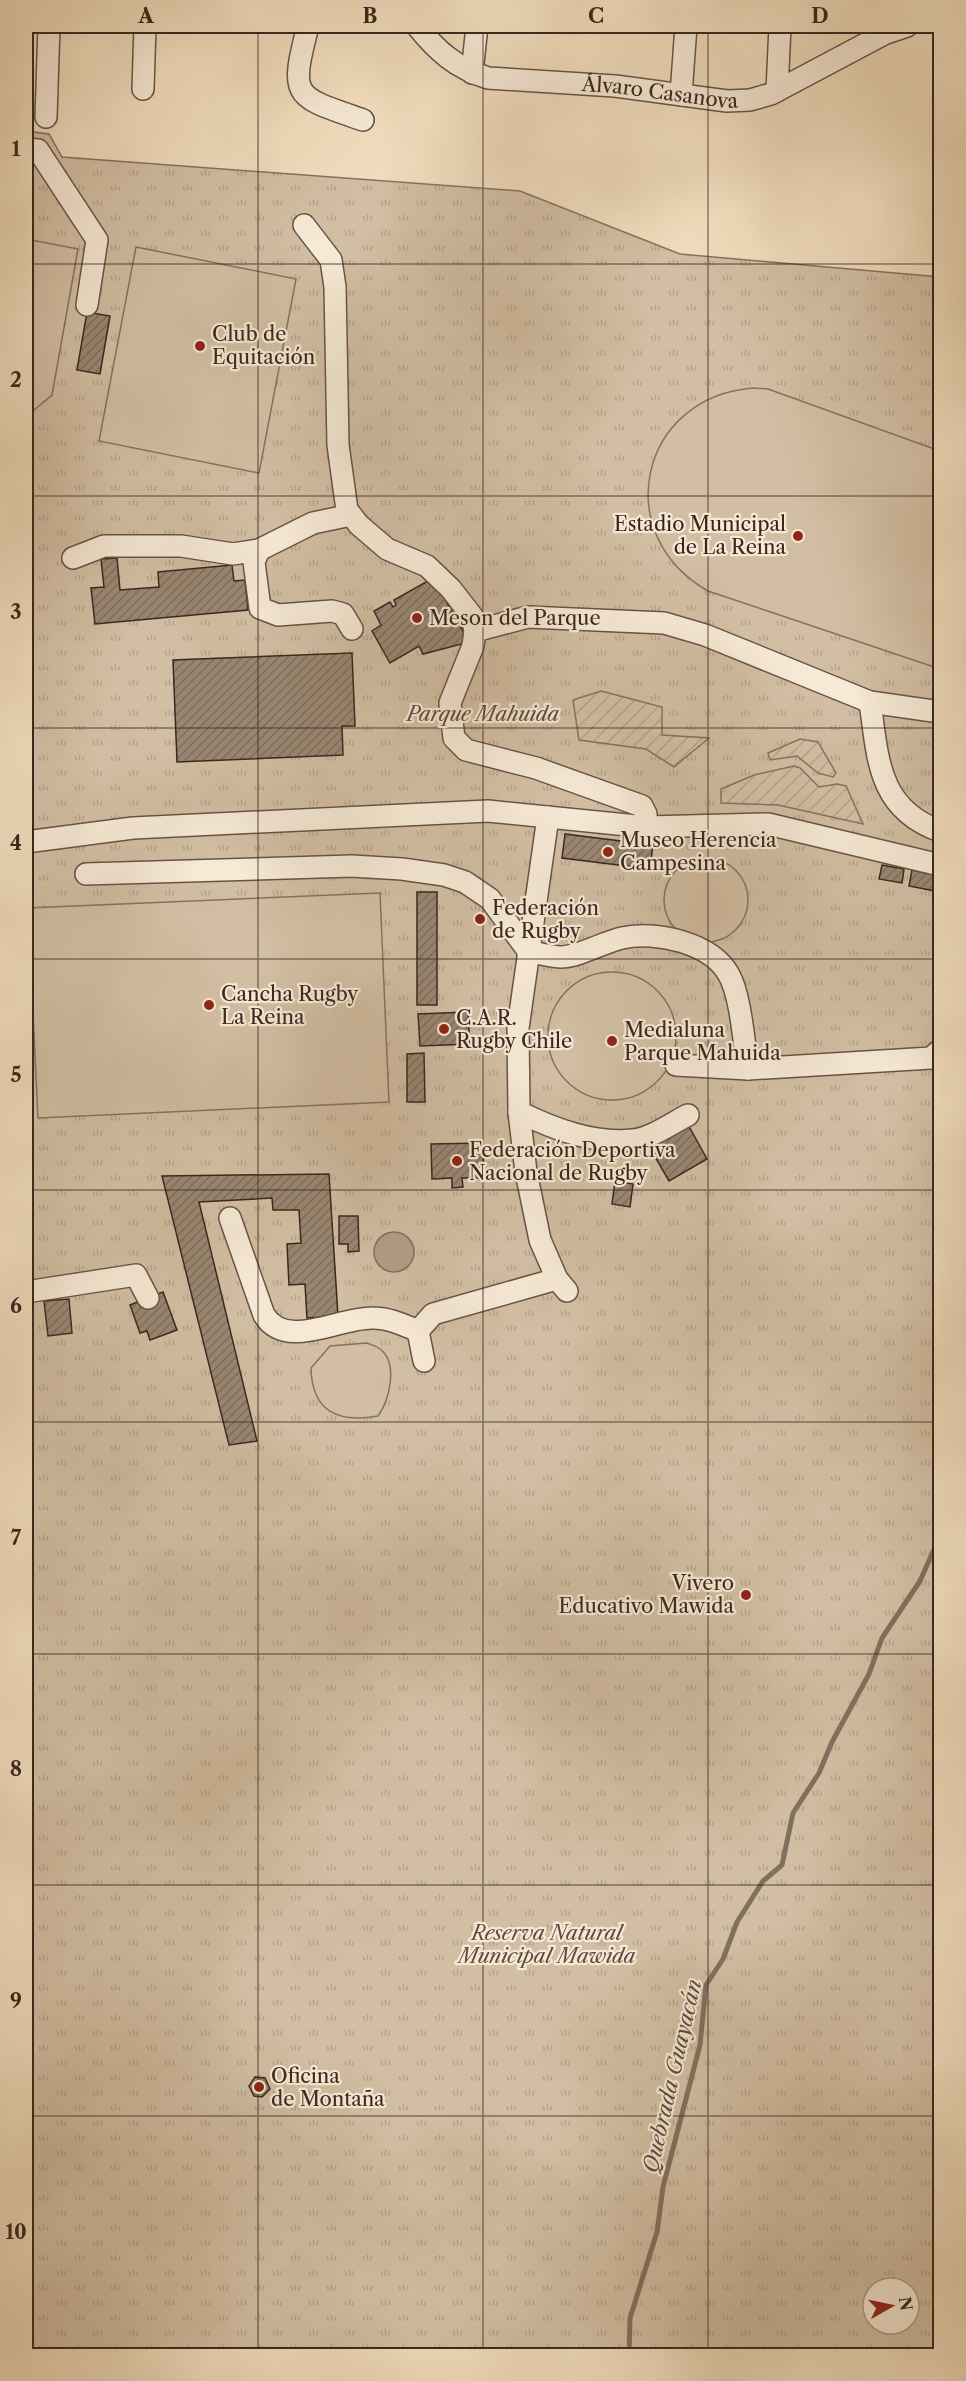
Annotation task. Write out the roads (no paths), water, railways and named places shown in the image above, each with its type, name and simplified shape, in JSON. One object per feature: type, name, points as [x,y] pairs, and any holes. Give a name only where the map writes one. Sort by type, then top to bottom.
[{"type":"street","points":[[46,117],[49,26]]},
{"type":"street","points":[[143,89],[146,26]]},
{"type":"street","points":[[308,26],[297,71],[304,94],[317,104],[363,120]]},
{"type":"street","name":"Álvaro Casanova","points":[[417,26],[447,59],[472,73],[504,81],[573,82],[739,101],[761,98],[777,91],[886,33],[907,26]]},
{"type":"street","points":[[472,73],[477,26]]},
{"type":"street","points":[[681,95],[686,26]]},
{"type":"street","points":[[777,91],[780,26]]},
{"type":"street","points":[[26,149],[38,150],[97,240],[87,305]]},
{"type":"street","points":[[304,225],[331,260],[335,287],[338,445],[347,510],[359,525],[387,549],[427,566],[451,588],[472,616],[475,631],[473,646],[450,703],[454,738],[466,750],[536,768],[642,806],[646,813],[647,827]]},
{"type":"street","points":[[73,558],[104,546],[181,546],[233,554],[259,550],[313,523],[351,515]]},
{"type":"street","points":[[259,550],[254,562],[260,608],[278,615],[332,612],[343,614],[352,629]]},
{"type":"street","points":[[475,631],[528,617],[664,623],[705,635],[870,702],[940,712]]},
{"type":"street","points":[[870,702],[874,735],[890,795],[904,813],[940,831]]},
{"type":"street","points":[[26,843],[134,828],[488,812],[647,827],[768,824],[940,865]]},
{"type":"street","points":[[418,1331],[433,1314],[562,1285],[540,1240],[526,1172],[519,1112],[518,1028],[548,817]]},
{"type":"street","points":[[86,874],[352,866],[402,868],[444,875],[465,882],[490,899],[529,952],[562,957],[622,938],[648,934],[676,939],[712,956],[729,975],[740,1017],[748,1070]]},
{"type":"street","points":[[676,1065],[748,1070],[931,1059],[940,1050]]},
{"type":"street","points":[[519,1112],[551,1127],[598,1139],[634,1140],[688,1115]]},
{"type":"street","points":[[230,1218],[264,1315],[271,1326],[288,1333],[372,1318],[397,1322],[418,1331]]},
{"type":"street","points":[[26,1292],[136,1275],[148,1298]]},
{"type":"street","points":[[418,1331],[424,1361]]},
{"type":"waterway","name":"Quebrada Guayacán","points":[[629,2356],[630,2318],[657,2232],[663,2187],[700,2045],[706,1985],[723,1959],[737,1922],[763,1881],[782,1865],[793,1813],[819,1773],[832,1742],[869,1674],[882,1638],[920,1581],[940,1536]]},
{"type":"place","name":"Club de Equitación","points":[[200,346]]},
{"type":"place","name":"Estadio Municipal de La Reina","points":[[798,536]]},
{"type":"place","name":"Meson del Parque","points":[[417,618]]},
{"type":"place","name":"Museo Herencia Campesina","points":[[608,852]]},
{"type":"place","name":"Federación de Rugby","points":[[480,919]]},
{"type":"place","name":"Cancha Rugby La Reina","points":[[209,1005]]},
{"type":"place","name":"C.A.R. Rugby Chile","points":[[444,1029]]},
{"type":"place","name":"Medialuna Parque Mahuida","points":[[612,1041]]},
{"type":"place","name":"Federación Deportiva Nacional de Rugby","points":[[457,1161]]},
{"type":"place","name":"Vivero Educativo Mawida","points":[[746,1595]]},
{"type":"place","name":"Oficina de Montaña","points":[[259,2087]]},
{"type":"park label","name":"Parque Mahuida","points":[[483,714]]},
{"type":"park label","name":"Reserva Natural Municipal Mawida","points":[[547,1944]]}]
